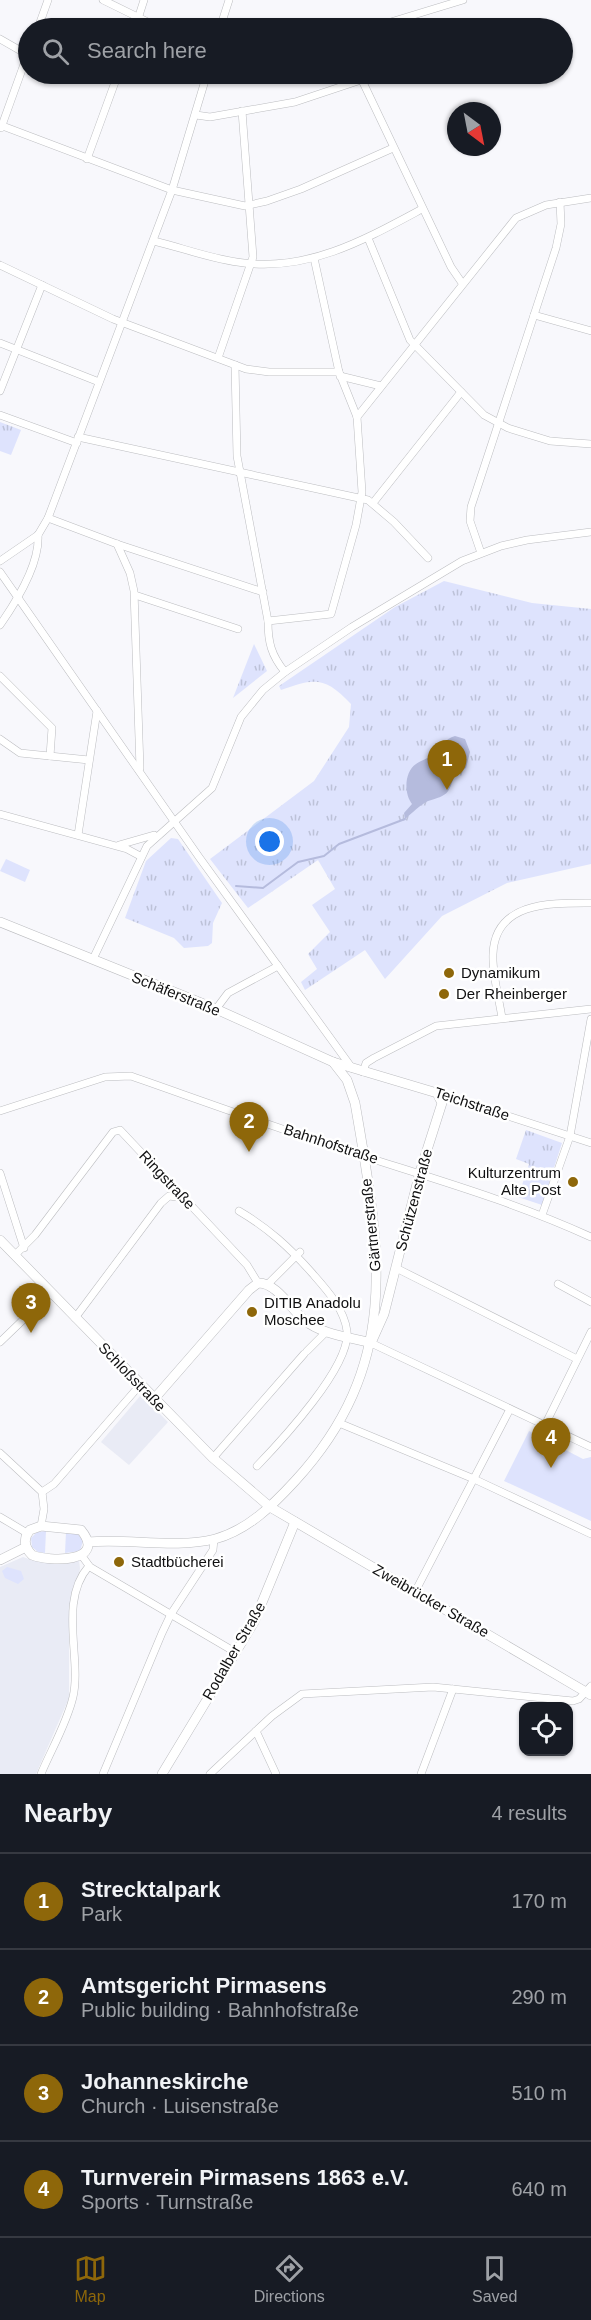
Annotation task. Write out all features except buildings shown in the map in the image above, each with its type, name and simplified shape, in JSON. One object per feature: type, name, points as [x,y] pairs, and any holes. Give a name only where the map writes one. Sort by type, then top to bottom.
[{"type":"main road","name":"Schäferstraße","points":[[0,922],[216,1009],[333,1062],[352,1068]]},
{"type":"main road","name":"Gärtnerstraße","points":[[214,1539],[239,1528],[270,1507],[314,1460],[339,1423],[351,1398],[371,1343],[377,1260],[364,1156],[351,1089],[333,1062]]},
{"type":"main road","name":"Teichstraße","points":[[352,1068],[437,1093]]},
{"type":"main road","points":[[351,1089],[357,1078],[367,1073]]},
{"type":"main road","name":"Schützenstraße","points":[[371,1343],[384,1314],[420,1173],[442,1103],[437,1093]]},
{"type":"main road","name":"Schloßstraße","points":[[0,1240],[213,1458],[270,1507]]},
{"type":"main road","points":[[154,1399],[249,1290],[263,1284]]},
{"type":"main road","name":"Ringstraße","points":[[263,1284],[306,1322],[326,1332],[371,1343]]},
{"type":"main road","name":"Zweibrücker Straße","points":[[270,1507],[590,1691]]},
{"type":"main road","name":"Rodalber Straße","points":[[162,1774],[259,1612],[295,1522]]},
{"type":"main road","points":[[26,1547],[27,1533],[41,1526],[78,1529],[88,1542]]},
{"type":"main road","points":[[88,1542],[119,1540],[175,1542],[214,1539]]},
{"type":"main road","points":[[26,1547],[37,1557],[82,1556],[88,1542]]},
{"type":"main road","points":[[0,1560],[26,1547]]},
{"type":"street","points":[[42,18],[48,0]]},
{"type":"street","points":[[103,0],[136,18]]},
{"type":"street","points":[[138,18],[144,0]]},
{"type":"street","points":[[223,18],[229,0]]},
{"type":"street","points":[[404,18],[462,0]]},
{"type":"street","points":[[0,39],[18,49]]},
{"type":"street","points":[[18,80],[0,127],[172,190],[231,204],[252,206],[325,180],[393,148]]},
{"type":"street","points":[[87,159],[114,84]]},
{"type":"street","points":[[0,561],[38,535],[48,518],[154,241],[204,84]]},
{"type":"street","points":[[196,115],[210,117],[307,99],[343,84]]},
{"type":"street","points":[[363,84],[454,274],[462,283]]},
{"type":"street","points":[[218,358],[252,264],[252,206],[242,111]]},
{"type":"street","points":[[357,417],[516,218],[530,210],[560,202],[591,198]]},
{"type":"street","points":[[482,553],[470,513],[497,423],[556,248],[561,224],[560,202]]},
{"type":"street","points":[[154,241],[252,264],[281,264],[342,251],[422,209]]},
{"type":"street","points":[[368,238],[414,346],[461,392],[497,423],[550,441],[591,444]]},
{"type":"street","points":[[268,621],[331,614],[362,498],[357,417],[340,374],[314,258]]},
{"type":"street","points":[[0,265],[122,322],[235,365],[269,372],[340,374],[381,386]]},
{"type":"street","points":[[0,391],[42,285]]},
{"type":"street","points":[[534,315],[591,331]]},
{"type":"street","points":[[0,343],[99,382]]},
{"type":"street","points":[[235,365],[239,471],[263,592],[270,649],[285,672]]},
{"type":"street","points":[[373,503],[461,392]]},
{"type":"street","points":[[0,415],[77,440],[239,471],[362,498],[373,503],[428,558]]},
{"type":"street","points":[[48,518],[117,544],[263,592]]},
{"type":"street","points":[[93,959],[140,856],[157,835],[212,788],[241,717],[263,690],[285,672],[441,572],[482,553],[527,540],[591,532]]},
{"type":"street","points":[[0,625],[18,599],[38,546],[38,535]]},
{"type":"street","points":[[117,544],[130,573],[135,595],[141,771]]},
{"type":"street","points":[[0,572],[352,1068]]},
{"type":"street","points":[[135,595],[238,629]]},
{"type":"street","points":[[0,676],[51,728],[50,756]]},
{"type":"street","points":[[78,836],[97,711]]},
{"type":"street","points":[[0,739],[16,752],[89,760]]},
{"type":"street","points":[[0,814],[116,846],[140,856]]},
{"type":"street","points":[[116,846],[157,835]]},
{"type":"street","points":[[502,1018],[493,960],[494,946],[502,926],[513,915],[531,906],[591,903]]},
{"type":"street","points":[[216,1009],[228,993],[278,966]]},
{"type":"street","points":[[367,1073],[366,1063],[429,1029],[502,1018],[591,1009]]},
{"type":"street","points":[[542,1215],[570,1136],[591,1019]]},
{"type":"street","name":"Bahnhofstraße","points":[[0,1111],[105,1077],[123,1074],[542,1215],[591,1237]]},
{"type":"street","name":"Teichstraße","points":[[437,1093],[591,1143]]},
{"type":"street","name":"Ringstraße","points":[[15,1255],[35,1235],[116,1130],[120,1130],[263,1284]]},
{"type":"street","points":[[0,1173],[24,1248]]},
{"type":"street","points":[[75,1318],[161,1203],[169,1196],[184,1198]]},
{"type":"street","points":[[238,1211],[268,1228],[298,1253],[332,1296],[347,1336],[346,1347],[328,1384],[259,1464]]},
{"type":"street","points":[[263,1284],[298,1253]]},
{"type":"street","points":[[396,1268],[577,1359]]},
{"type":"street","points":[[558,1284],[591,1302]]},
{"type":"street","points":[[0,1342],[51,1293]]},
{"type":"street","points":[[213,1458],[326,1332]]},
{"type":"street","points":[[545,1425],[591,1332]]},
{"type":"street","points":[[371,1343],[591,1447]]},
{"type":"street","points":[[42,1492],[54,1484],[140,1385]]},
{"type":"street","points":[[415,1592],[510,1409]]},
{"type":"street","points":[[339,1423],[474,1479],[591,1534]]},
{"type":"street","points":[[0,1453],[42,1492],[44,1509],[41,1526]]},
{"type":"street","points":[[0,1517],[27,1533]]},
{"type":"street","points":[[103,1774],[171,1614],[213,1550],[214,1539]]},
{"type":"street","points":[[82,1556],[88,1566],[235,1652]]},
{"type":"street","points":[[41,1774],[73,1696],[72,1613],[79,1584],[88,1566]]},
{"type":"street","points":[[210,1774],[255,1731],[293,1698],[302,1694],[407,1687],[453,1689],[573,1701],[590,1691]]},
{"type":"street","points":[[421,1774],[453,1689]]},
{"type":"street","points":[[255,1731],[276,1774]]},
{"type":"shaded area","points":[[455,736],[465,739],[470,752],[466,768],[455,774],[446,793],[425,802],[405,819],[404,813],[412,804],[406,783],[409,772],[416,764],[431,756],[445,741]]},
{"type":"shaded area","points":[[141,1395],[168,1422],[129,1465],[101,1442]]},
{"type":"shaded area","points":[[23,1557],[79,1560],[80,1569],[69,1615],[69,1698],[36,1774],[0,1774],[0,1567]]},
{"type":"green space","points":[[0,422],[21,430],[11,455],[0,451]]},
{"type":"green space","points":[[444,581],[532,603],[591,609],[591,864],[507,883],[442,916],[385,979],[365,950],[305,990],[301,982],[317,969],[308,954],[330,932],[312,905],[335,889],[318,860],[248,908],[210,859],[314,781],[349,727],[351,704],[334,688],[319,682],[302,683],[281,690],[279,686],[395,607]]},
{"type":"green space","points":[[254,644],[267,671],[233,698]]},
{"type":"green space","points":[[171,838],[178,839],[222,903],[213,923],[212,943],[208,946],[184,948],[174,938],[125,918],[146,861]]},
{"type":"green space","points":[[6,859],[30,870],[25,882],[0,871]]},
{"type":"green space","points":[[526,1130],[562,1143],[542,1205],[518,1197],[529,1164],[516,1159]]},
{"type":"green space","points":[[529,1431],[583,1459],[591,1457],[591,1521],[504,1481]]},
{"type":"green space","points":[[46,1531],[45,1553],[38,1552],[32,1547],[31,1538],[37,1532]]},
{"type":"green space","points":[[66,1532],[78,1534],[83,1541],[80,1551],[65,1553]]},
{"type":"green space","points":[[7,1567],[21,1571],[24,1579],[18,1584],[5,1578],[2,1571]]},
{"type":"waterway","points":[[236,886],[263,888],[298,862],[324,856],[339,844],[405,819]]},
{"type":"place","name":"Strecktalpark","points":[[447,790]]},
{"type":"place","name":"Dynamikum","points":[[449,973]]},
{"type":"place","name":"Der Rheinberger","points":[[444,994]]},
{"type":"place","name":"Amtsgericht Pirmasens","points":[[249,1152]]},
{"type":"place","name":"Kulturzentrum Alte Post","points":[[573,1182]]},
{"type":"place","name":"DITIB Anadolu Moschee","points":[[252,1312]]},
{"type":"place","name":"Johanneskirche","points":[[31,1333]]},
{"type":"place","name":"Turnverein Pirmasens 1863 e.V.","points":[[551,1468]]},
{"type":"place","name":"Stadtbücherei","points":[[119,1562]]}]
